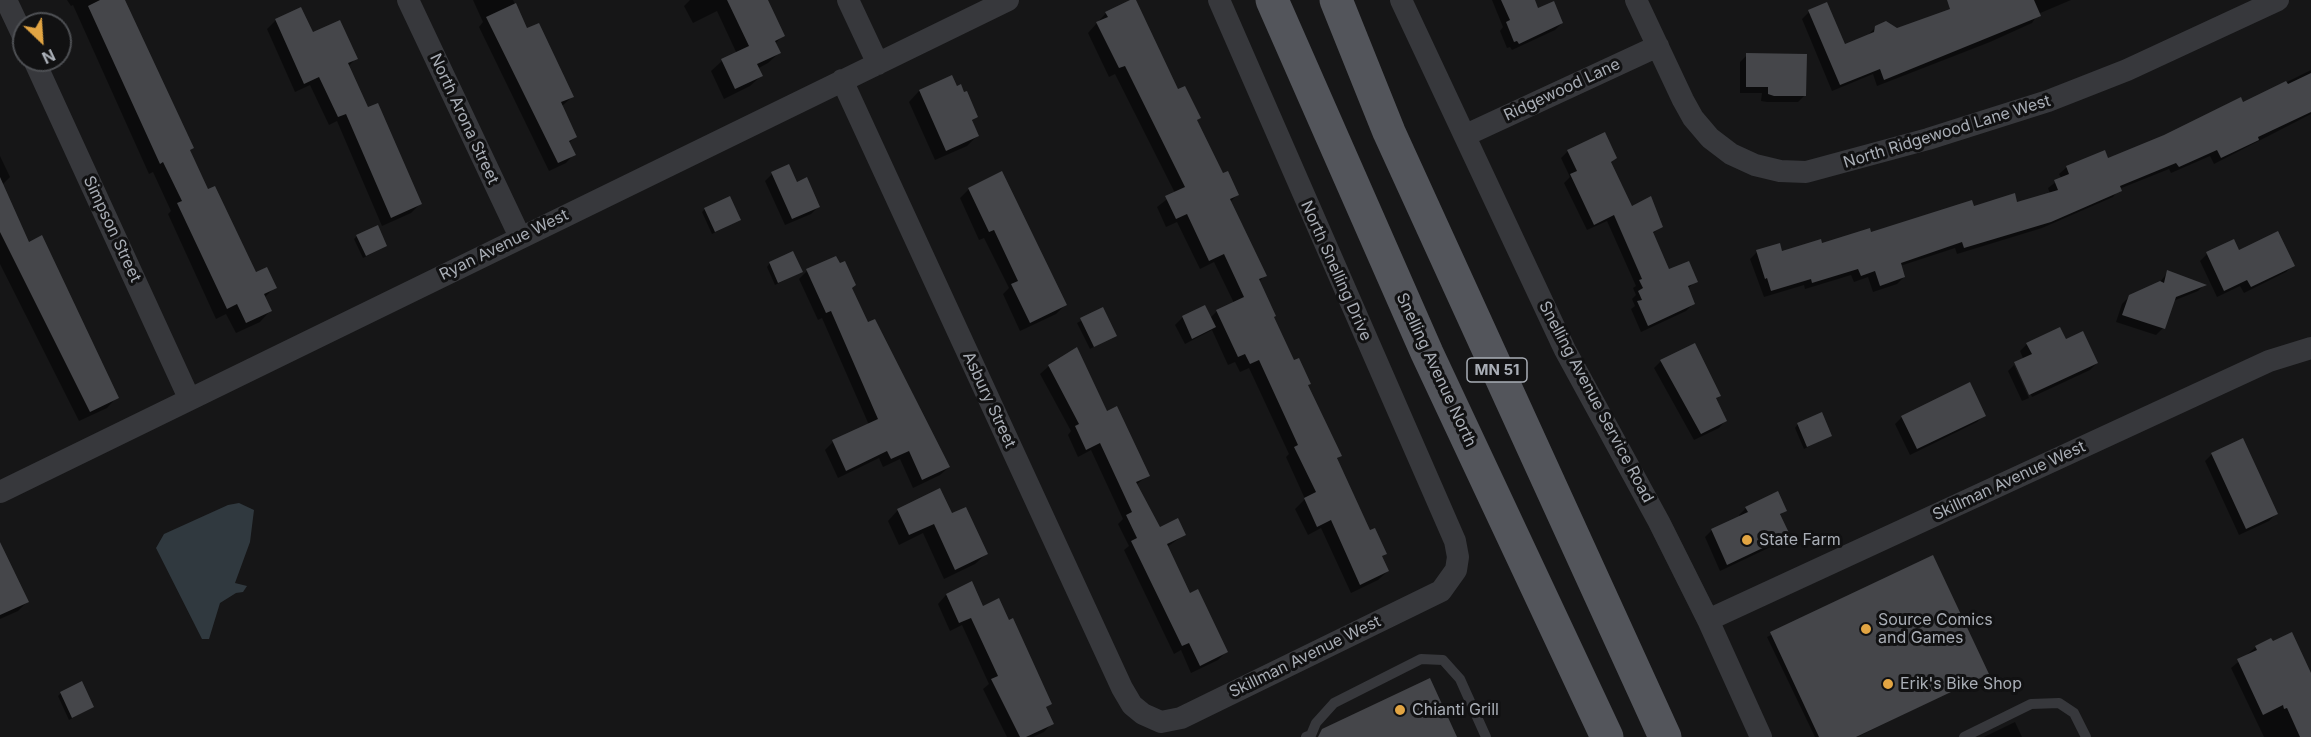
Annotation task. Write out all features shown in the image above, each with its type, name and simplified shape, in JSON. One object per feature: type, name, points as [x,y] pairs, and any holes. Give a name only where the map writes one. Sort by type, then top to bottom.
[{"type":"main road","name":"Snelling Avenue North","points":[[1272,0],[1427,353],[1607,737]]},
{"type":"main road","name":"MN 51","points":[[1336,0],[1394,143],[1665,737]]},
{"type":"street","name":"North Arona Street","points":[[408,0],[520,237]]},
{"type":"street","points":[[848,0],[878,64]]},
{"type":"street","name":"Ryan Avenue West","points":[[0,492],[1008,0]]},
{"type":"street","name":"North Snelling Drive","points":[[1219,0],[1455,541],[1458,557],[1456,570]]},
{"type":"street","name":"Snelling Avenue Service Road","points":[[1401,0],[1565,350],[1659,522],[1708,620],[1761,737]]},
{"type":"street","name":"North Ridgewood Lane West","points":[[1636,0],[1693,118],[1710,138],[1731,154],[1755,165],[1780,171],[1806,172],[1928,140],[2048,102],[2127,70],[2278,0]]},
{"type":"street","name":"Ridgewood Lane","points":[[1466,135],[1658,46]]},
{"type":"street","name":"Simpson Street","points":[[40,72],[189,398]]},
{"type":"street","name":"Asbury Street","points":[[842,80],[1122,688],[1132,705],[1143,714]]},
{"type":"street","name":"Skillman Avenue West","points":[[1708,620],[2269,361],[2311,348]]},
{"type":"street","name":"Skillman Avenue West","points":[[1143,714],[1161,722],[1181,718],[1441,591],[1456,570]]},
{"type":"lane","points":[[1306,737],[1311,735],[1316,723],[1334,703],[1421,659],[1443,660],[1460,679],[1486,737]]},
{"type":"lane","points":[[1964,737],[2031,704],[2059,703],[2074,713],[2086,737]]},
{"type":"shaded area","points":[[239,503],[254,510],[250,542],[235,583],[247,586],[243,592],[236,593],[220,603],[209,639],[202,639],[156,548],[164,534],[228,505]]},
{"type":"building","points":[[100,0],[125,0],[194,148],[190,150],[208,189],[215,186],[256,272],[267,267],[277,288],[264,294],[272,311],[246,323],[237,304],[227,309],[177,203],[182,201],[163,162],[160,164],[88,6]]},
{"type":"building","points":[[727,0],[768,0],[785,36],[775,41],[781,53],[757,64],[763,76],[735,89],[721,59],[749,46]]},
{"type":"building","points":[[1130,0],[1136,0],[1178,89],[1185,86],[1201,118],[1197,120],[1223,173],[1228,171],[1239,195],[1230,199],[1267,276],[1259,279],[1276,316],[1274,317],[1294,360],[1299,358],[1311,384],[1308,385],[1342,456],[1337,458],[1370,530],[1375,528],[1387,554],[1382,556],[1389,571],[1360,585],[1331,520],[1317,527],[1304,498],[1316,492],[1294,447],[1298,445],[1259,360],[1250,364],[1245,354],[1238,357],[1216,310],[1244,297],[1224,254],[1209,261],[1187,214],[1176,219],[1165,196],[1185,187],[1125,66],[1119,68],[1096,22],[1108,17],[1105,12]]},
{"type":"building","points":[[1501,0],[1535,0],[1538,8],[1554,1],[1563,23],[1519,44],[1517,41],[1514,42],[1506,22],[1510,20]]},
{"type":"building","points":[[1947,0],[2034,0],[2041,16],[1884,80],[1880,69],[1840,85],[1808,10],[1827,2],[1845,44],[1874,32],[1875,26],[1886,21],[1897,28],[1950,9]]},
{"type":"building","points":[[516,3],[527,28],[539,23],[574,97],[561,102],[577,137],[569,141],[576,155],[558,163],[486,17]]},
{"type":"building","points":[[301,7],[313,32],[340,20],[358,59],[348,63],[368,107],[378,103],[422,204],[391,218],[346,114],[338,117],[319,77],[304,84],[275,19]]},
{"type":"building","points":[[1746,53],[1807,54],[1806,96],[1774,96],[1768,94],[1768,87],[1746,87]]},
{"type":"building","points":[[2311,73],[2311,112],[2258,137],[2259,140],[2221,158],[2217,150],[2179,167],[2176,163],[2120,186],[2122,191],[2051,222],[1964,248],[1962,242],[1901,263],[1905,277],[1880,286],[1875,271],[1861,276],[1858,269],[1812,283],[1811,279],[1771,291],[1767,278],[1765,279],[1756,250],[1780,243],[1782,251],[1821,239],[1822,243],[1870,228],[1871,232],[1972,200],[1974,206],[2015,193],[2017,202],[2058,190],[2054,180],[2069,174],[2066,166],[2105,150],[2108,158],[2164,135],[2241,97],[2243,102],[2286,81],[2288,84]]},
{"type":"building","points":[[952,75],[957,86],[961,84],[964,92],[967,91],[978,117],[972,120],[979,136],[946,151],[919,90]]},
{"type":"building","points":[[1605,132],[1617,158],[1611,162],[1632,206],[1651,196],[1663,227],[1653,232],[1669,269],[1689,261],[1698,282],[1688,286],[1695,304],[1648,326],[1637,301],[1642,300],[1638,291],[1643,288],[1639,280],[1642,279],[1614,215],[1594,225],[1570,174],[1577,171],[1567,150]]},
{"type":"building","points":[[789,164],[797,182],[807,177],[820,207],[792,219],[771,172]]},
{"type":"building","points":[[1002,171],[1067,305],[1030,323],[1011,284],[1018,281],[994,230],[989,232],[968,188]]},
{"type":"building","points":[[0,177],[29,242],[42,235],[119,398],[90,412],[0,232]]},
{"type":"building","points":[[730,196],[741,220],[715,232],[704,208]]},
{"type":"building","points":[[378,225],[387,246],[366,256],[356,235]]},
{"type":"building","points":[[2278,231],[2295,266],[2251,287],[2247,280],[2224,291],[2206,252],[2234,239],[2239,250]]},
{"type":"building","points":[[793,251],[803,272],[778,283],[769,262]]},
{"type":"building","points":[[836,256],[840,263],[845,261],[856,285],[852,288],[868,322],[875,319],[950,467],[922,480],[909,451],[891,459],[887,451],[846,471],[832,440],[878,419],[831,311],[826,313],[806,269]]},
{"type":"building","points":[[2167,270],[2207,285],[2176,297],[2165,329],[2122,315],[2129,295],[2160,281],[2164,283]]},
{"type":"building","points":[[1205,305],[1216,327],[1192,339],[1182,316]]},
{"type":"building","points":[[1103,307],[1117,336],[1094,347],[1080,318]]},
{"type":"building","points":[[2060,327],[2066,339],[2083,331],[2098,363],[2029,395],[2014,362],[2032,354],[2026,343]]},
{"type":"building","points":[[1695,343],[1721,396],[1716,398],[1727,421],[1701,434],[1660,360]]},
{"type":"building","points":[[1077,347],[1107,411],[1117,406],[1150,476],[1136,482],[1160,527],[1178,518],[1186,535],[1167,544],[1190,593],[1198,589],[1228,652],[1200,666],[1189,643],[1182,646],[1131,541],[1137,538],[1126,515],[1132,512],[1100,443],[1086,450],[1075,426],[1079,424],[1048,365]]},
{"type":"building","points":[[1970,382],[1986,416],[1917,449],[1901,416]]},
{"type":"building","points":[[1822,412],[1832,436],[1807,447],[1797,423]]},
{"type":"building","points":[[2243,438],[2278,514],[2246,529],[2211,453]]},
{"type":"building","points":[[940,488],[952,513],[966,507],[988,554],[955,570],[934,524],[909,535],[897,509]]},
{"type":"building","points":[[1778,491],[1787,511],[1780,514],[1790,535],[1727,565],[1711,529],[1748,512],[1745,507]]},
{"type":"building","points":[[0,542],[29,602],[0,615]]},
{"type":"building","points":[[1933,555],[1989,674],[1856,737],[1819,737],[1770,632]]},
{"type":"building","points":[[972,581],[983,606],[999,598],[1009,620],[1013,618],[1052,704],[1046,707],[1054,724],[1026,737],[1020,737],[991,679],[998,676],[971,618],[959,623],[946,594]]},
{"type":"building","points":[[2292,632],[2311,673],[2311,737],[2300,737],[2287,708],[2284,709],[2283,705],[2263,715],[2237,659],[2257,650],[2255,646],[2271,638],[2273,641]]},
{"type":"building","name":"Chianti Grill","points":[[1430,678],[1457,737],[1318,737],[1322,729]]},
{"type":"building","points":[[82,681],[94,707],[72,718],[60,692]]},
{"type":"place","name":"State Farm","points":[[1747,540]]},
{"type":"place","name":"Source Comics and Games","points":[[1866,629]]},
{"type":"place","name":"Erik's Bike Shop","points":[[1888,684]]},
{"type":"place","name":"Chianti Grill","points":[[1400,710]]}]
